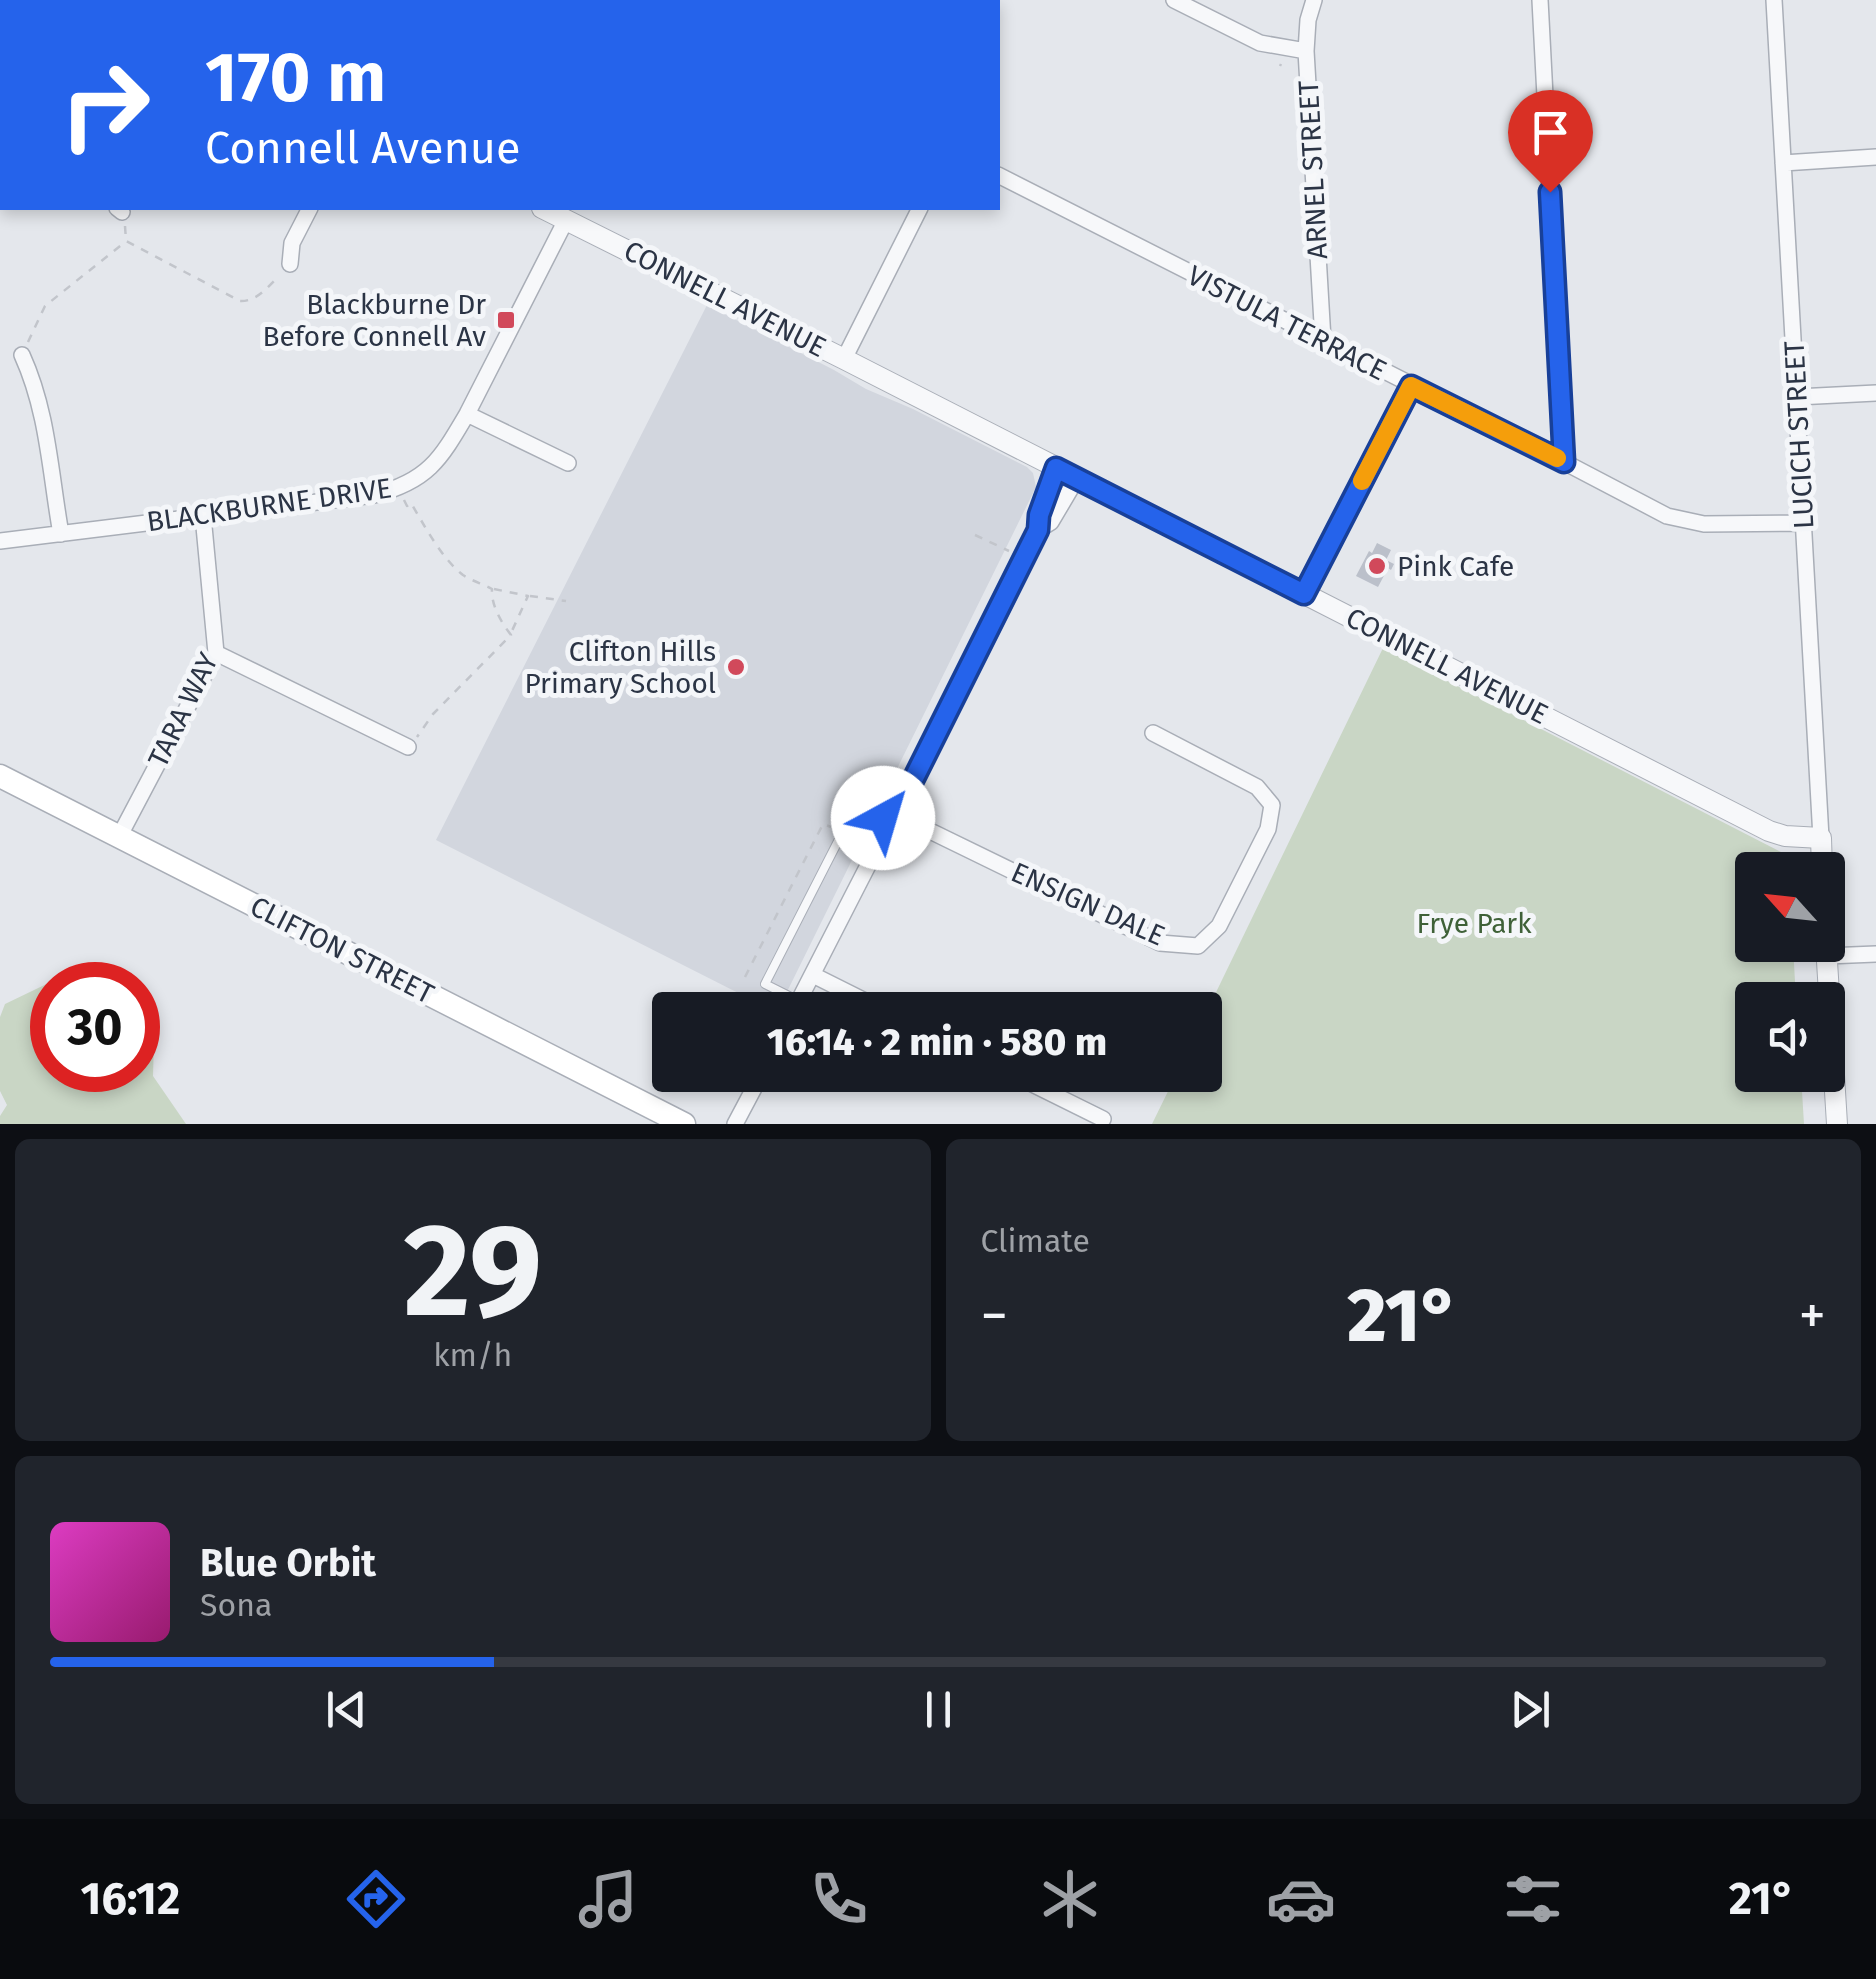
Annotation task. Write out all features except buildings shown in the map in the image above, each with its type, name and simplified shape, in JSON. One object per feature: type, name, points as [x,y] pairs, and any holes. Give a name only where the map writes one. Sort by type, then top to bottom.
[{"type":"main road","name":"CLIFTON STREET","points":[[0,776],[684,1124]]},
{"type":"street","points":[[1174,0],[1260,44],[1306,51]]},
{"type":"street","name":"ARNEL STREET","points":[[1314,0],[1306,51],[1323,340]]},
{"type":"street","points":[[1540,0],[1564,462]]},
{"type":"street","name":"LUCICH STREET","points":[[1774,0],[1821,852]]},
{"type":"street","points":[[1784,163],[1876,157]]},
{"type":"street","name":"VISTULA TERRACE","points":[[1000,176],[1667,516],[1704,524],[1804,522]]},
{"type":"street","points":[[290,264],[292,242],[309,210]]},
{"type":"street","name":"CONNELL AVENUE","points":[[546,210],[1770,831],[1821,838]]},
{"type":"street","points":[[844,359],[919,210]]},
{"type":"street","name":"BLACKBURNE DRIVE","points":[[0,541],[374,495],[402,488],[428,470],[450,444],[566,220]]},
{"type":"street","points":[[22,355],[44,414],[61,534]]},
{"type":"street","points":[[1304,594],[1411,386]]},
{"type":"street","points":[[1797,396],[1876,393]]},
{"type":"street","points":[[468,414],[568,463]]},
{"type":"street","points":[[803,992],[1038,530],[1039,515],[1056,468]]},
{"type":"street","points":[[1038,530],[1051,522],[1077,478]]},
{"type":"street","name":"TARA WAY","points":[[120,837],[216,654],[203,516]]},
{"type":"street","points":[[216,654],[408,747]]},
{"type":"street","name":"ENSIGN DALE","points":[[897,812],[1160,943],[1198,946],[1219,926],[1268,829],[1272,805],[1256,787],[1153,734]]},
{"type":"street","points":[[1845,952],[1876,954]]},
{"type":"street","points":[[1827,962],[1837,1124]]},
{"type":"street","points":[[812,975],[846,992]]},
{"type":"street","points":[[736,1124],[752,1092]]},
{"type":"street","points":[[1049,1092],[1104,1119]]},
{"type":"lane","points":[[777,992],[766,984],[856,806],[872,801],[897,812]]},
{"type":"path","points":[[121,216],[126,241]]},
{"type":"path","points":[[126,241],[240,301],[256,298],[276,279]]},
{"type":"path","points":[[35,326],[45,306],[126,241]]},
{"type":"path","points":[[404,499],[407,506],[411,503],[428,532],[464,575],[492,588],[566,600]]},
{"type":"path","points":[[975,535],[1009,552]]},
{"type":"path","points":[[492,588],[498,614],[510,634]]},
{"type":"path","points":[[422,730],[510,634],[528,596]]},
{"type":"path","points":[[854,793],[866,784],[876,784]]},
{"type":"path","points":[[745,976],[823,824],[836,830]]},
{"type":"shaded area","name":"Clifton Hills Primary School","points":[[707,305],[1033,473],[1036,487],[787,992],[736,992],[436,840]]},
{"type":"green space","name":"Frye Park","points":[[1383,648],[1781,852],[1735,852],[1735,962],[1794,962],[1795,982],[1735,982],[1735,1092],[1802,1092],[1804,1124],[1152,1124],[1168,1092],[1222,1092],[1222,992],[1216,992]]},
{"type":"green space","points":[[30,992],[30,1092],[160,1092],[160,1086],[186,1124],[0,1124],[7,1105],[0,1091],[0,1017],[5,1004]]},
{"type":"slow traffic","points":[[1362,481],[1411,386],[1557,458]]},
{"type":"place","name":"Blackburne Dr Before Connell Av","points":[[506,320]]},
{"type":"place","name":"Pink Cafe","points":[[1377,566]]},
{"type":"place","name":"Clifton Hills Primary School","points":[[736,667]]},
{"type":"route","points":[[883,818],[884,805],[911,784],[1038,530],[1039,515],[1056,468],[1304,594],[1411,386],[1564,462],[1550,192]]}]
